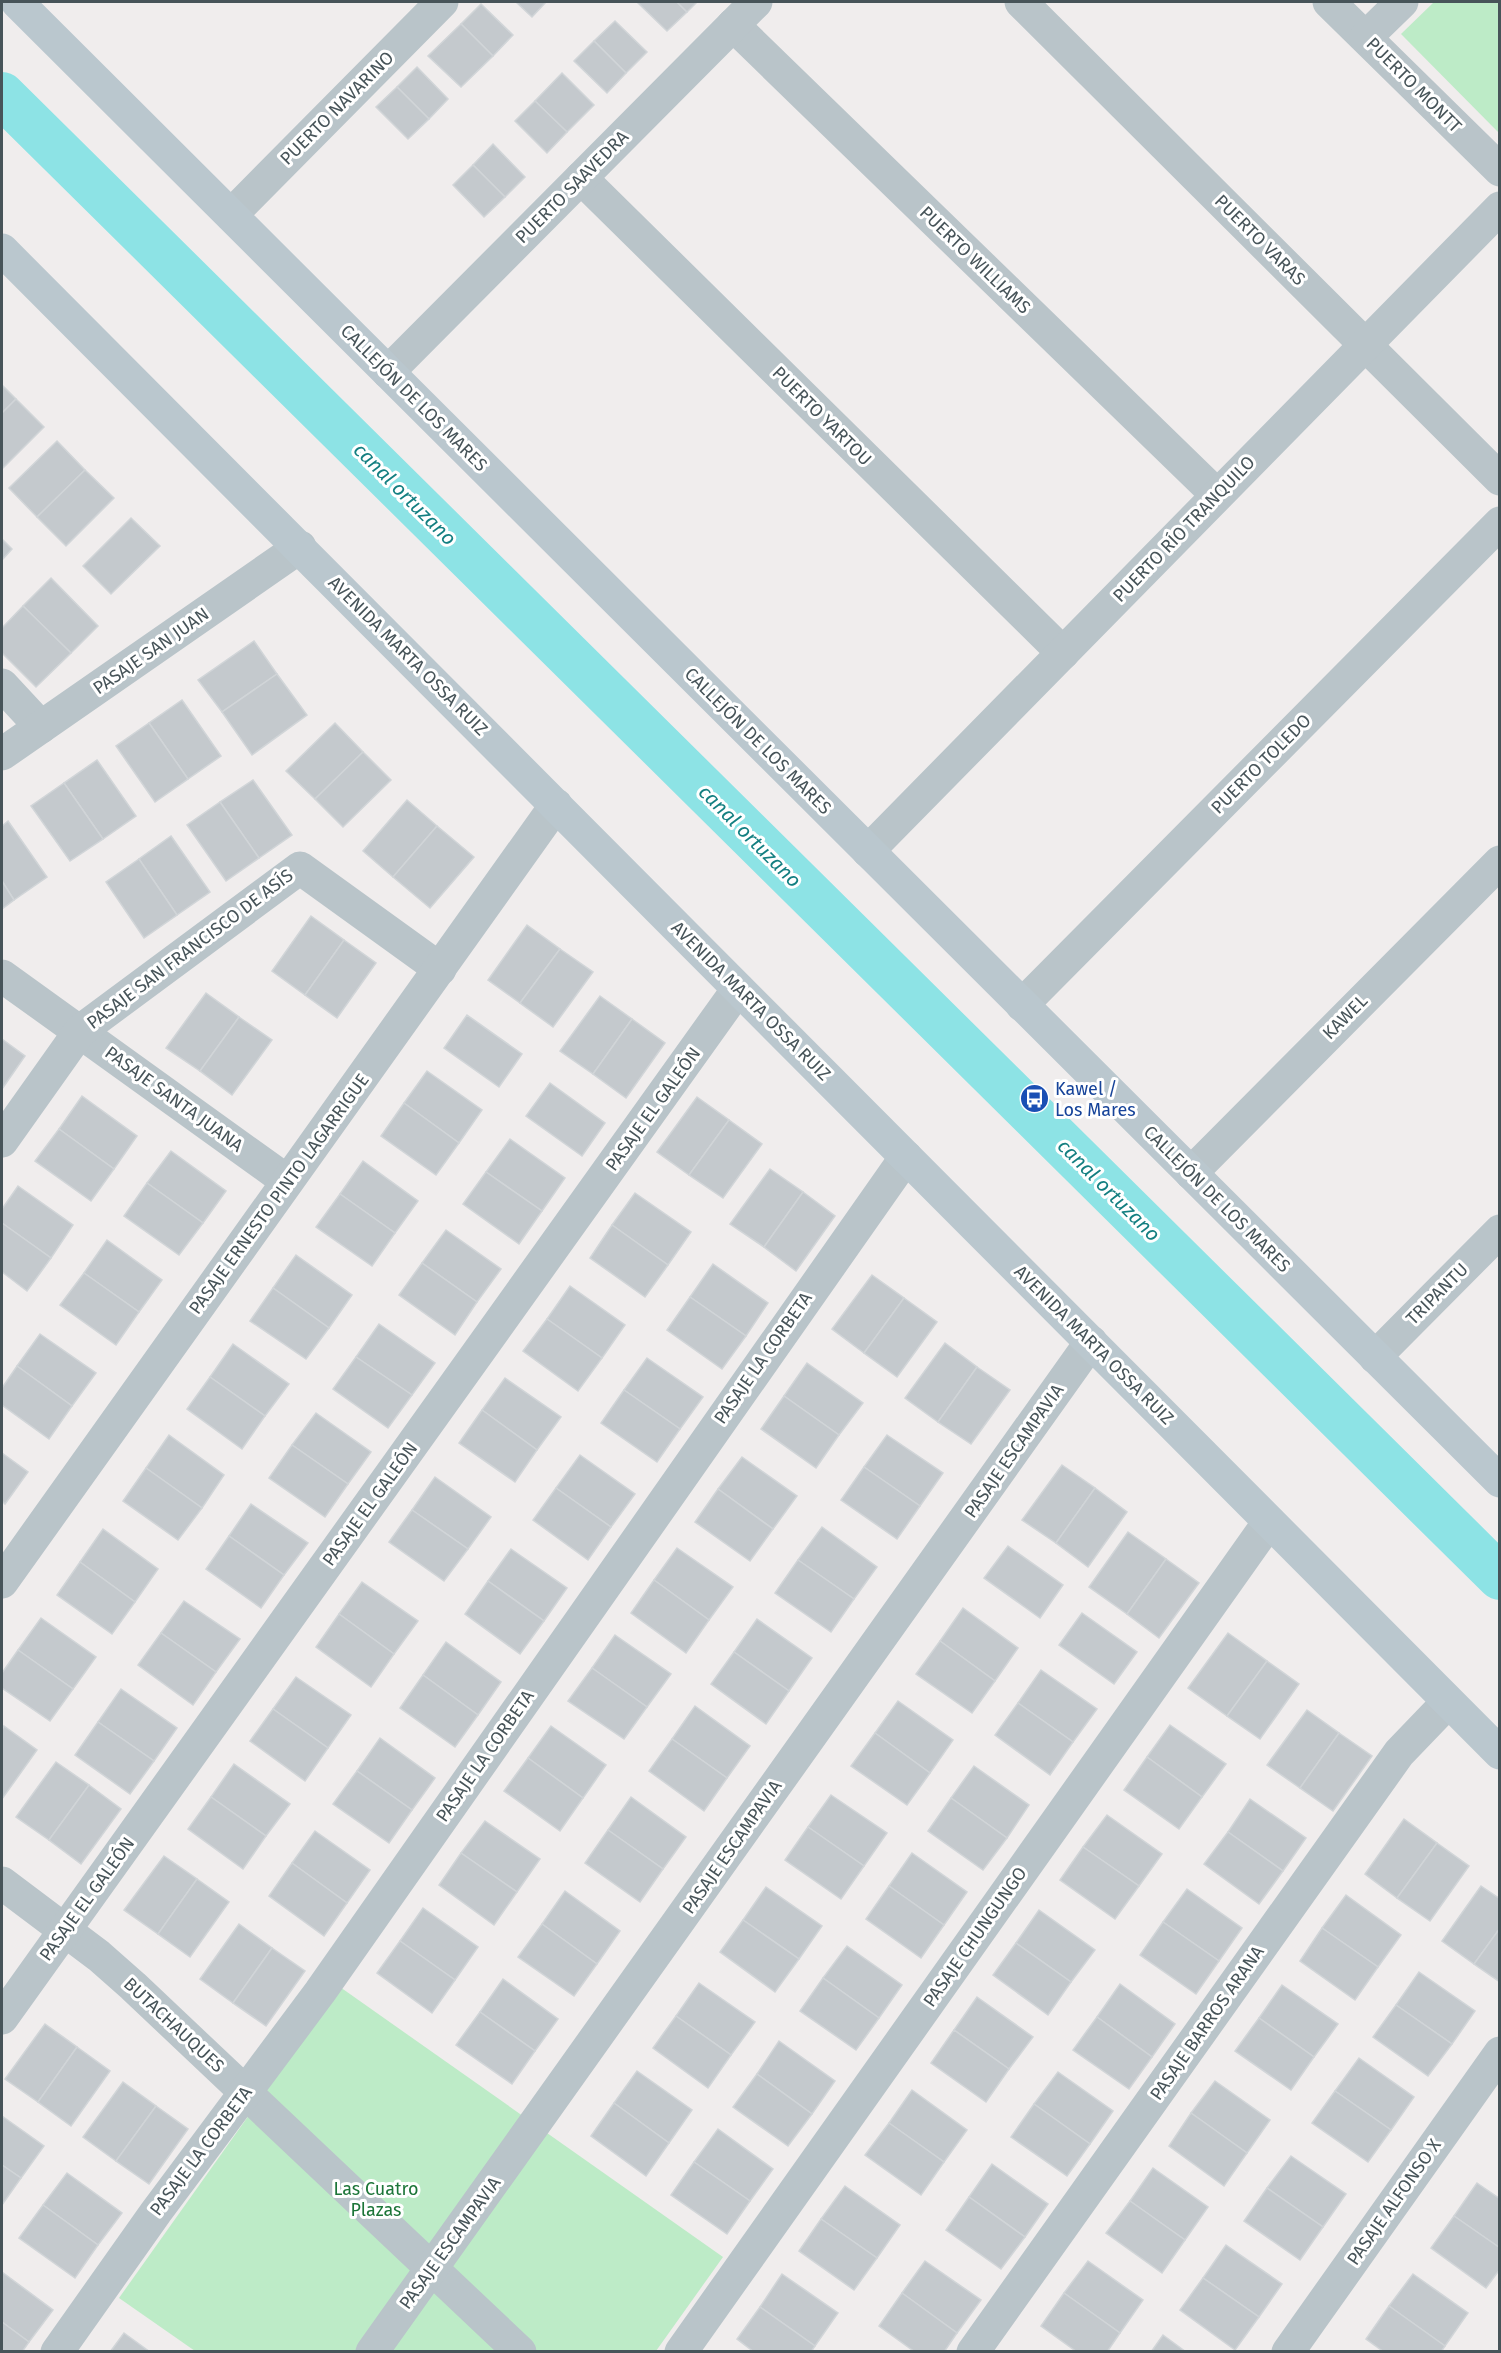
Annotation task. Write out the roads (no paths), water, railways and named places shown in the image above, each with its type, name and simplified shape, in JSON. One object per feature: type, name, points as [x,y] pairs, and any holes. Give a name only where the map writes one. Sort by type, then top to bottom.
[{"type":"street","name":"CALLEJÓN DE LOS MARES","points":[[17,2],[1500,1481]]},
{"type":"street","name":"PUERTO SAAVEDRA","points":[[388,372],[756,2]]},
{"type":"street","name":"PUERTO VARAS","points":[[1021,2],[1500,479]]},
{"type":"street","name":"PUERTO MONTT","points":[[1329,2],[1500,170]]},
{"type":"street","points":[[1366,38],[1402,2]]},
{"type":"street","name":"PUERTO NAVARINO","points":[[231,215],[424,8]]},
{"type":"street","name":"PUERTO WILLIAMS","points":[[733,25],[1217,495]]},
{"type":"street","name":"PUERTO YARTOU","points":[[581,178],[1063,653]]},
{"type":"street","name":"PUERTO RÍO TRANQUILO","points":[[868,851],[1500,208]]},
{"type":"street","name":"AVENIDA MARTA OSSA RUIZ","points":[[2,250],[1500,1753]]},
{"type":"street","name":"PUERTO TOLEDO","points":[[1022,1005],[1500,523]]},
{"type":"street","name":"PASAJE SAN JUAN","points":[[2,754],[300,547]]},
{"type":"street","points":[[2,685],[41,727]]},
{"type":"street","name":"PASAJE ERNESTO PINTO LAGARRIGUE","points":[[2,1582],[556,806]]},
{"type":"street","name":"KAWEL","points":[[1191,1173],[1500,862]]},
{"type":"street","name":"PASAJE SAN FRANCISCO DE ASÍS","points":[[2,1141],[80,1032],[300,868],[440,969]]},
{"type":"street","name":"PASAJE SANTA JUANA","points":[[2,976],[287,1181]]},
{"type":"street","name":"PASAJE EL GALEÓN","points":[[2,2018],[738,989]]},
{"type":"street","name":"PASAJE LA CORBETA","points":[[57,2352],[156,2212],[320,1992],[906,1157]]},
{"type":"street","name":"TRIPANTU","points":[[1375,1357],[1500,1231]]},
{"type":"street","name":"PASAJE ESCAMPAVIA","points":[[372,2352],[1091,1342]]},
{"type":"street","name":"PASAJE CHUNGUNGO","points":[[681,2352],[1269,1522]]},
{"type":"street","name":"PASAJE BARROS ARANA","points":[[973,2352],[1399,1753],[1448,1702]]},
{"type":"street","name":"BUTACHAUQUES","points":[[2,1883],[65,1929],[133,1986],[520,2352]]},
{"type":"street","name":"PASAJE ALFONSO X","points":[[1288,2352],[1500,2053]]},
{"type":"waterway","name":"canal ortuzano","points":[[2,95],[1500,1577]]},
{"type":"place","name":"Kawel / Los Mares","points":[[1034,1099]]},
{"type":"park label","name":"Las Cuatro Plazas","points":[[376,2199]]}]
